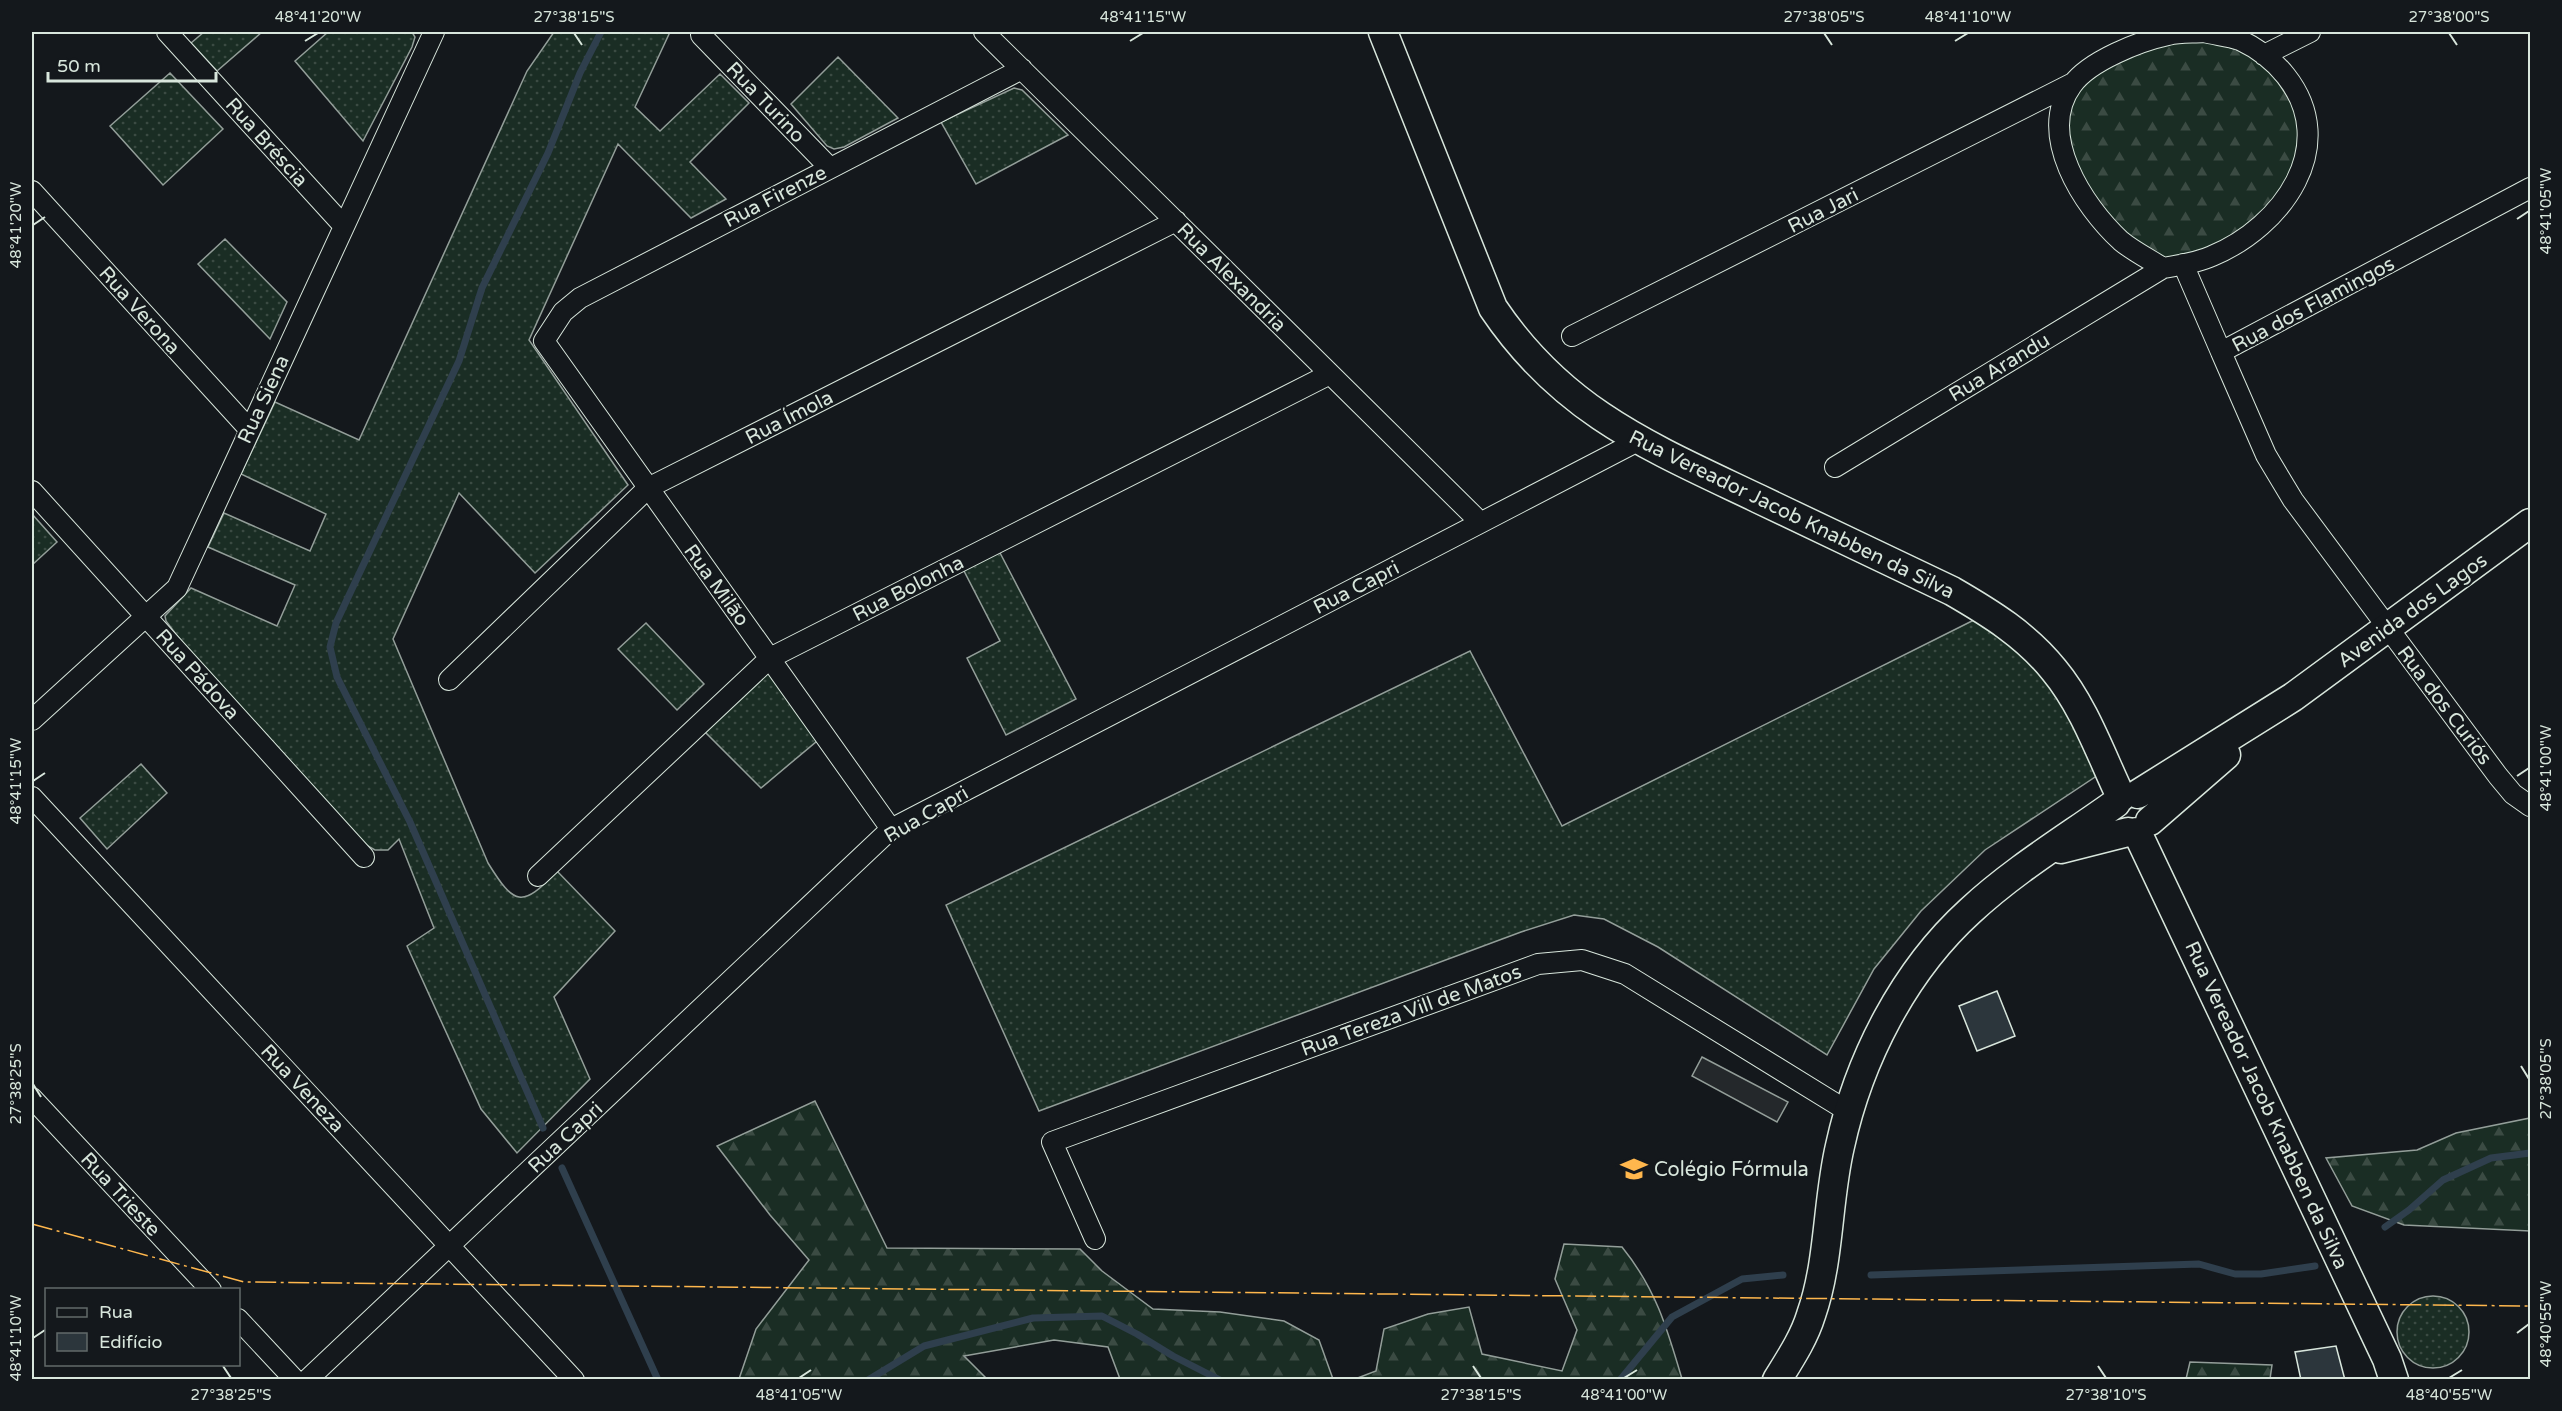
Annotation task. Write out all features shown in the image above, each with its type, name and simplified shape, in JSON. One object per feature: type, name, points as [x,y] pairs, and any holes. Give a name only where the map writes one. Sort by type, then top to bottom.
[{"type":"main road","name":"Rua Vereador Jacob Knabben da Silva","points":[[1383,32],[1493,308],[1513,338],[1540,368],[1583,405],[1638,441],[1952,591],[1995,616],[2026,640],[2055,671],[2078,706],[2125,798],[2114,808],[2115,820],[2118,826],[2139,828],[2387,1359],[2394,1380]]},
{"type":"main road","name":"Avenida dos Lagos","points":[[2139,828],[2293,696],[2530,523]]},
{"type":"main road","name":"Avenida dos Lagos","points":[[1777,1380],[1794,1353],[1811,1317],[1821,1278],[1840,1145],[1860,1079],[1884,1025],[1931,952],[1970,911],[2011,877],[2125,798],[2293,696]]},
{"type":"main road","points":[[2047,852],[2139,828]]},
{"type":"street","name":"Rua Bréscia","points":[[167,32],[343,225]]},
{"type":"street","name":"Rua Siena","points":[[32,720],[177,588],[434,32]]},
{"type":"street","name":"Rua Alexandria","points":[[984,32],[1480,522]]},
{"type":"street","name":"Rua Jari","points":[[1572,336],[2073,83],[2097,64],[2143,37],[2204,32],[2239,40],[2264,55]]},
{"type":"street","points":[[2264,55],[2310,32]]},
{"type":"street","name":"Rua Turino","points":[[701,35],[830,168]]},
{"type":"street","name":"Rua Arandu","points":[[1835,467],[2163,268],[2212,256],[2240,240],[2266,221],[2288,197],[2302,172],[2308,144],[2307,113],[2296,89],[2280,69],[2264,55]]},
{"type":"street","name":"Rua Firenze","points":[[544,341],[563,312],[580,298],[1022,69]]},
{"type":"street","points":[[2073,83],[2062,103],[2059,122],[2062,155],[2078,189],[2102,221],[2122,242],[2163,268]]},
{"type":"street","name":"Rua dos Flamingos","points":[[2387,627],[2280,480],[2266,455],[2221,352],[2530,188]]},
{"type":"street","name":"Rua Verona","points":[[32,191],[249,429]]},
{"type":"street","name":"Rua Ímola","points":[[449,680],[648,488],[1176,221]]},
{"type":"street","points":[[2183,264],[2221,352]]},
{"type":"street","name":"Rua Milão","points":[[544,341],[891,829]]},
{"type":"street","name":"Rua Bolonha","points":[[538,876],[770,658],[1330,374]]},
{"type":"street","name":"Rua Capri","points":[[307,1380],[891,829],[1638,441]]},
{"type":"street","name":"Rua Pádova","points":[[32,491],[364,856]]},
{"type":"street","name":"Rua dos Curiós","points":[[2387,627],[2498,776],[2513,794],[2530,806]]},
{"type":"street","name":"Rua Veneza","points":[[32,797],[574,1380]]},
{"type":"street","name":"Rua Tereza Vill de Matos","points":[[1095,1239],[1052,1142],[1538,964],[1582,960],[1625,974],[1849,1112]]},
{"type":"street","name":"Rua Trieste","points":[[32,1098],[209,1288]]},
{"type":"street","points":[[240,1321],[295,1380]]},
{"type":"green space","points":[[204,32],[262,32],[217,71],[191,43]]},
{"type":"green space","points":[[328,32],[412,32],[415,37],[363,141],[295,61]]},
{"type":"green space","points":[[554,32],[670,32],[635,107],[660,131],[720,74],[749,103],[690,162],[726,199],[691,218],[618,144],[529,340],[628,485],[535,573],[459,493],[393,639],[488,863],[497,877],[512,894],[519,897],[535,892],[557,871],[615,931],[554,997],[590,1079],[517,1153],[481,1109],[407,946],[434,928],[399,839],[388,850],[375,850],[366,845],[178,637],[165,616],[191,588],[277,626],[295,585],[208,547],[224,513],[310,551],[326,514],[241,474],[275,402],[359,440],[527,71]]},
{"type":"green space","points":[[2204,41],[2230,47],[2251,56],[2277,81],[2297,114],[2299,139],[2296,159],[2288,179],[2277,196],[2246,227],[2210,248],[2165,259],[2126,234],[2087,187],[2070,147],[2067,127],[2070,108],[2086,82],[2121,60],[2161,45]]},
{"type":"green space","points":[[838,57],[898,118],[844,147],[834,149],[827,146],[791,104]]},
{"type":"green space","points":[[170,73],[223,129],[163,185],[110,126]]},
{"type":"green space","points":[[1014,88],[1022,90],[1068,135],[976,184],[941,122]]},
{"type":"green space","points":[[225,239],[287,302],[270,339],[198,264]]},
{"type":"green space","points":[[32,514],[57,542],[32,565]]},
{"type":"green space","points":[[998,549],[1076,699],[1006,735],[967,658],[1000,641],[962,567]]},
{"type":"green space","points":[[1980,617],[2048,676],[2098,775],[1985,850],[1921,911],[1874,969],[1827,1055],[1658,947],[1604,919],[1574,915],[1521,932],[1039,1111],[946,905],[1470,651],[1562,826]]},
{"type":"green space","points":[[646,623],[704,684],[677,710],[618,649]]},
{"type":"green space","points":[[767,671],[817,741],[761,788],[702,729]]},
{"type":"green space","points":[[141,764],[167,793],[107,849],[80,818]]},
{"type":"green space","points":[[815,1101],[887,1248],[1080,1249],[1102,1271],[1153,1309],[1220,1312],[1284,1321],[1319,1340],[1333,1379],[1120,1379],[1108,1347],[1054,1340],[964,1356],[987,1379],[739,1379],[756,1329],[809,1260],[770,1215],[717,1146]]},
{"type":"green space","points":[[2530,1118],[2530,1231],[2404,1225],[2352,1206],[2326,1158],[2417,1150],[2456,1133]]},
{"type":"green space","points":[[1564,1244],[1622,1247],[1644,1278],[1652,1294],[1682,1379],[1355,1379],[1376,1371],[1384,1329],[1428,1314],[1469,1307],[1482,1354],[1562,1371],[1577,1330],[1555,1279]]},
{"type":"green space","points":[[2433,1296],[2453,1302],[2463,1312],[2469,1332],[2463,1352],[2453,1362],[2433,1368],[2413,1362],[2403,1352],[2397,1332],[2403,1312],[2413,1302]]},
{"type":"green space","points":[[2190,1362],[2272,1365],[2270,1379],[2186,1379]]},
{"type":"shaded area","points":[[1702,1057],[1788,1102],[1777,1122],[1692,1076]]},
{"type":"building","points":[[1997,991],[2015,1036],[1977,1051],[1959,1006]]},
{"type":"building","points":[[2336,1346],[2345,1380],[2301,1380],[2295,1352]]},
{"type":"waterway","points":[[543,1128],[410,822],[337,677],[330,647],[336,623],[459,361],[482,288],[548,153],[580,73],[601,32]]},
{"type":"waterway","points":[[2385,1227],[2409,1210],[2443,1180],[2491,1158],[2530,1153]]},
{"type":"waterway","points":[[562,1168],[658,1380]]},
{"type":"waterway","points":[[1871,1275],[2199,1264],[2235,1274],[2261,1274],[2315,1266]]},
{"type":"waterway","points":[[1620,1380],[1672,1317],[1742,1279],[1783,1275]]},
{"type":"waterway","points":[[868,1380],[924,1346],[1033,1318],[1102,1316],[1220,1380]]},
{"type":"power","points":[[32,1224],[244,1282],[2530,1306]]},
{"type":"place","name":"Colégio Fórmula","points":[[1634,1169]]}]
